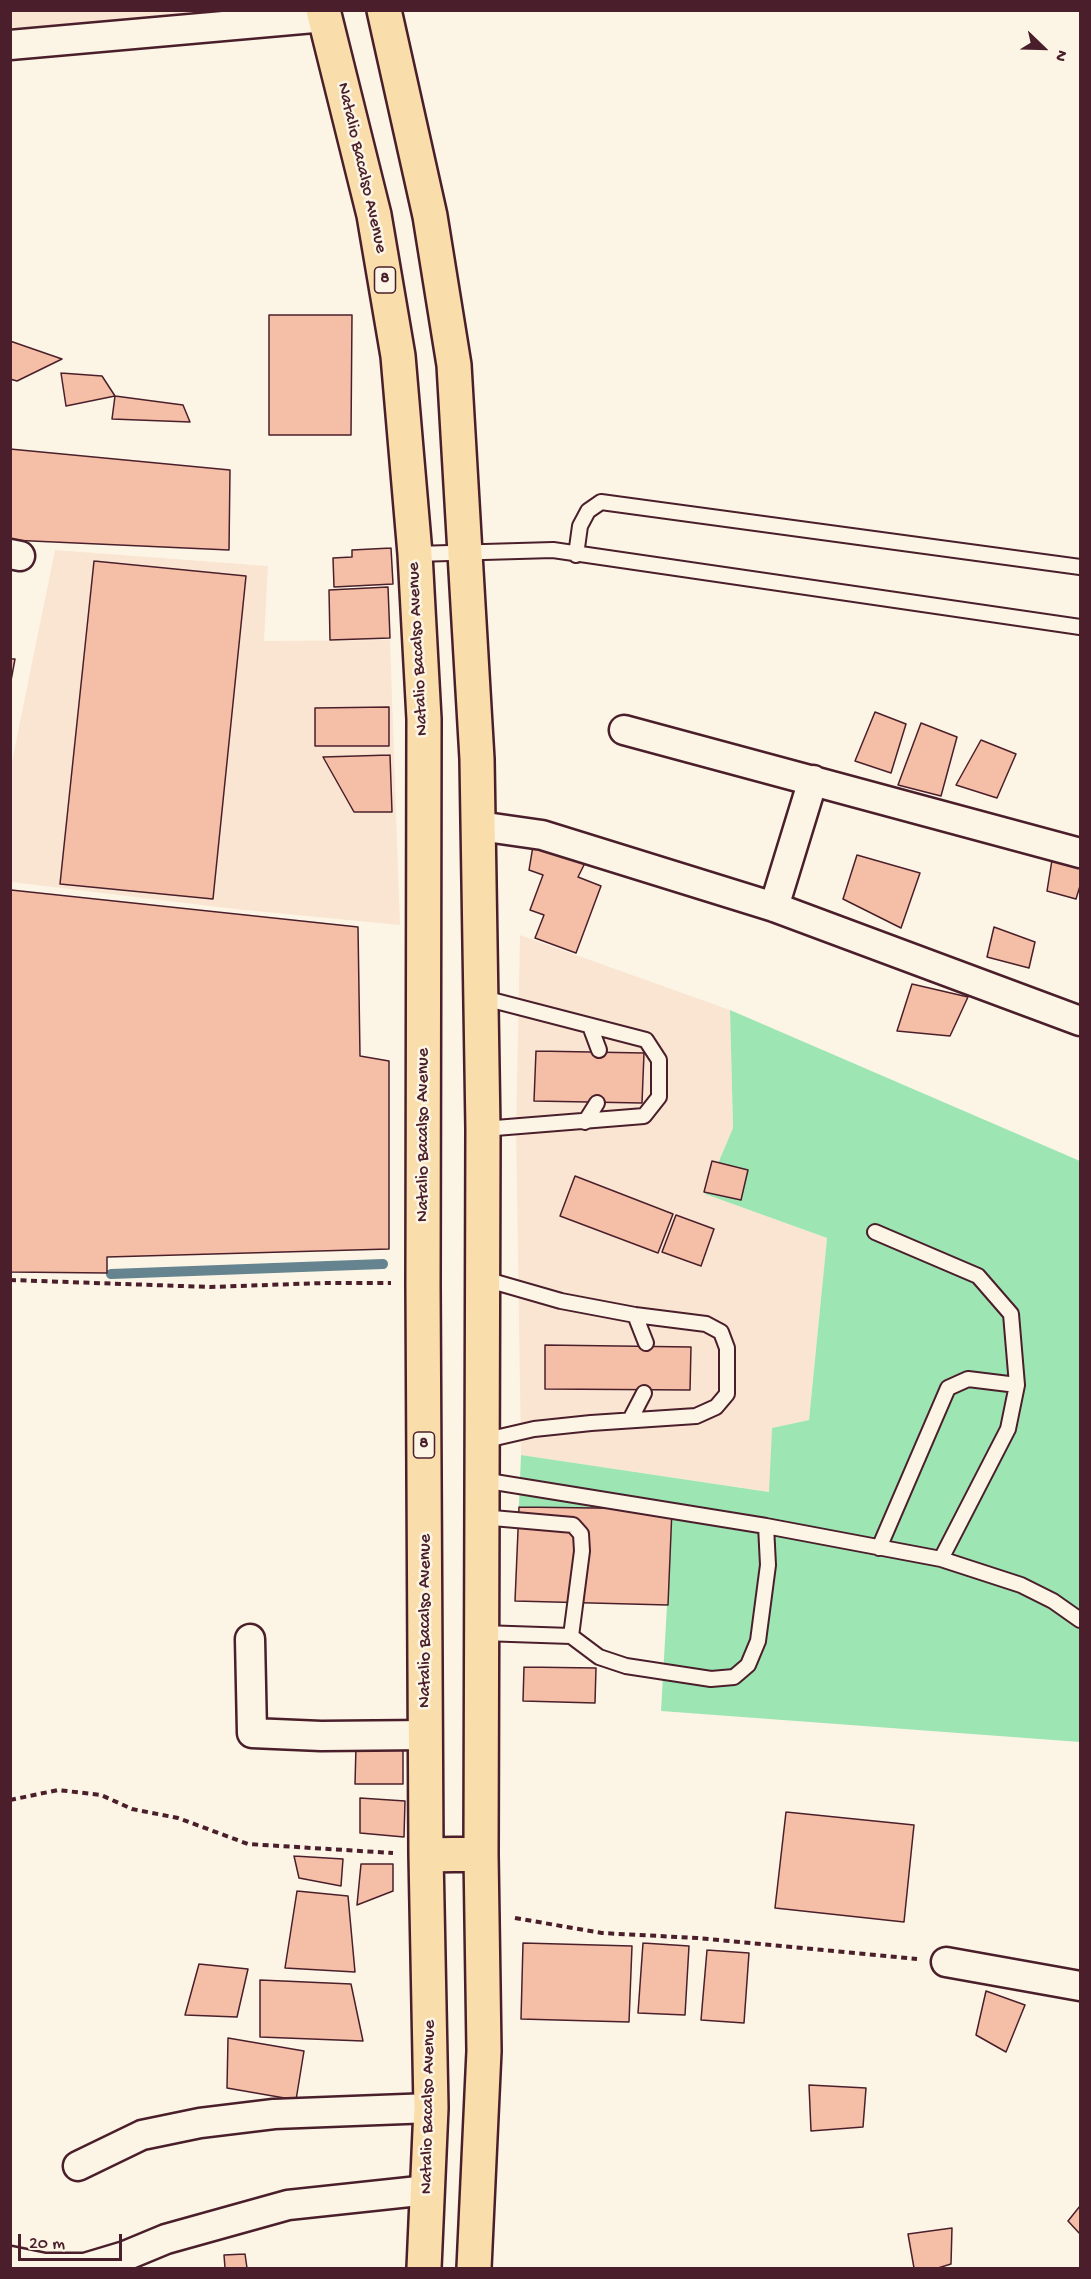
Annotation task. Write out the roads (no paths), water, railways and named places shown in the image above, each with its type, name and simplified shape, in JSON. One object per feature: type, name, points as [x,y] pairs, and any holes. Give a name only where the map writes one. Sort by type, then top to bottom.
[{"type":"main road","points":[[384,10],[430,216],[454,365],[466,552],[479,826],[479,997],[483,1129],[481,1854],[484,2051],[474,2268]]},
{"type":"main road","name":"Natalio Bacalso Avenue","points":[[324,14],[374,215],[396,344],[415,554],[424,719],[423,1284],[426,1854],[431,2108],[424,2268]]},
{"type":"main road","points":[[426,1854],[481,1854]]},
{"type":"street","points":[[10,45],[324,14]]},
{"type":"street","points":[[624,730],[1080,853]]},
{"type":"street","points":[[774,907],[813,780]]},
{"type":"street","points":[[479,826],[542,835],[774,907],[1080,1021]]},
{"type":"street","points":[[250,1639],[252,1733],[321,1736],[427,1735]]},
{"type":"street","points":[[946,1962],[1080,1986]]},
{"type":"street","points":[[78,2166],[142,2135],[200,2123],[274,2114],[431,2108]]},
{"type":"street","points":[[10,2261],[44,2268],[85,2268],[125,2256],[166,2239],[288,2205],[428,2190]]},
{"type":"lane","points":[[576,555],[580,526],[588,511],[602,502],[1080,567]]},
{"type":"lane","points":[[415,554],[553,550],[1080,627]]},
{"type":"lane","points":[[479,997],[646,1040],[659,1060],[659,1097],[644,1116],[483,1129]]},
{"type":"lane","points":[[590,1026],[599,1050]]},
{"type":"lane","points":[[585,1122],[597,1103]]},
{"type":"lane","points":[[875,1232],[978,1276],[1011,1314],[1017,1385],[1008,1429],[941,1559]]},
{"type":"lane","points":[[481,1278],[561,1301],[635,1316],[706,1324],[721,1332],[727,1348],[727,1394],[716,1407],[696,1416],[534,1429],[482,1441]]},
{"type":"lane","points":[[635,1316],[646,1343]]},
{"type":"lane","points":[[879,1548],[948,1388],[968,1379],[1017,1385]]},
{"type":"lane","points":[[630,1420],[644,1393]]},
{"type":"lane","points":[[481,1480],[766,1526],[941,1559],[1021,1585],[1053,1601],[1080,1620]]},
{"type":"lane","points":[[481,1517],[573,1526],[581,1534],[572,1636]]},
{"type":"lane","points":[[482,1633],[572,1636],[599,1657],[626,1666],[711,1679],[734,1677],[748,1665],[758,1641],[768,1565],[766,1526]]},
{"type":"waterway","points":[[111,1274],[383,1264]]}]
